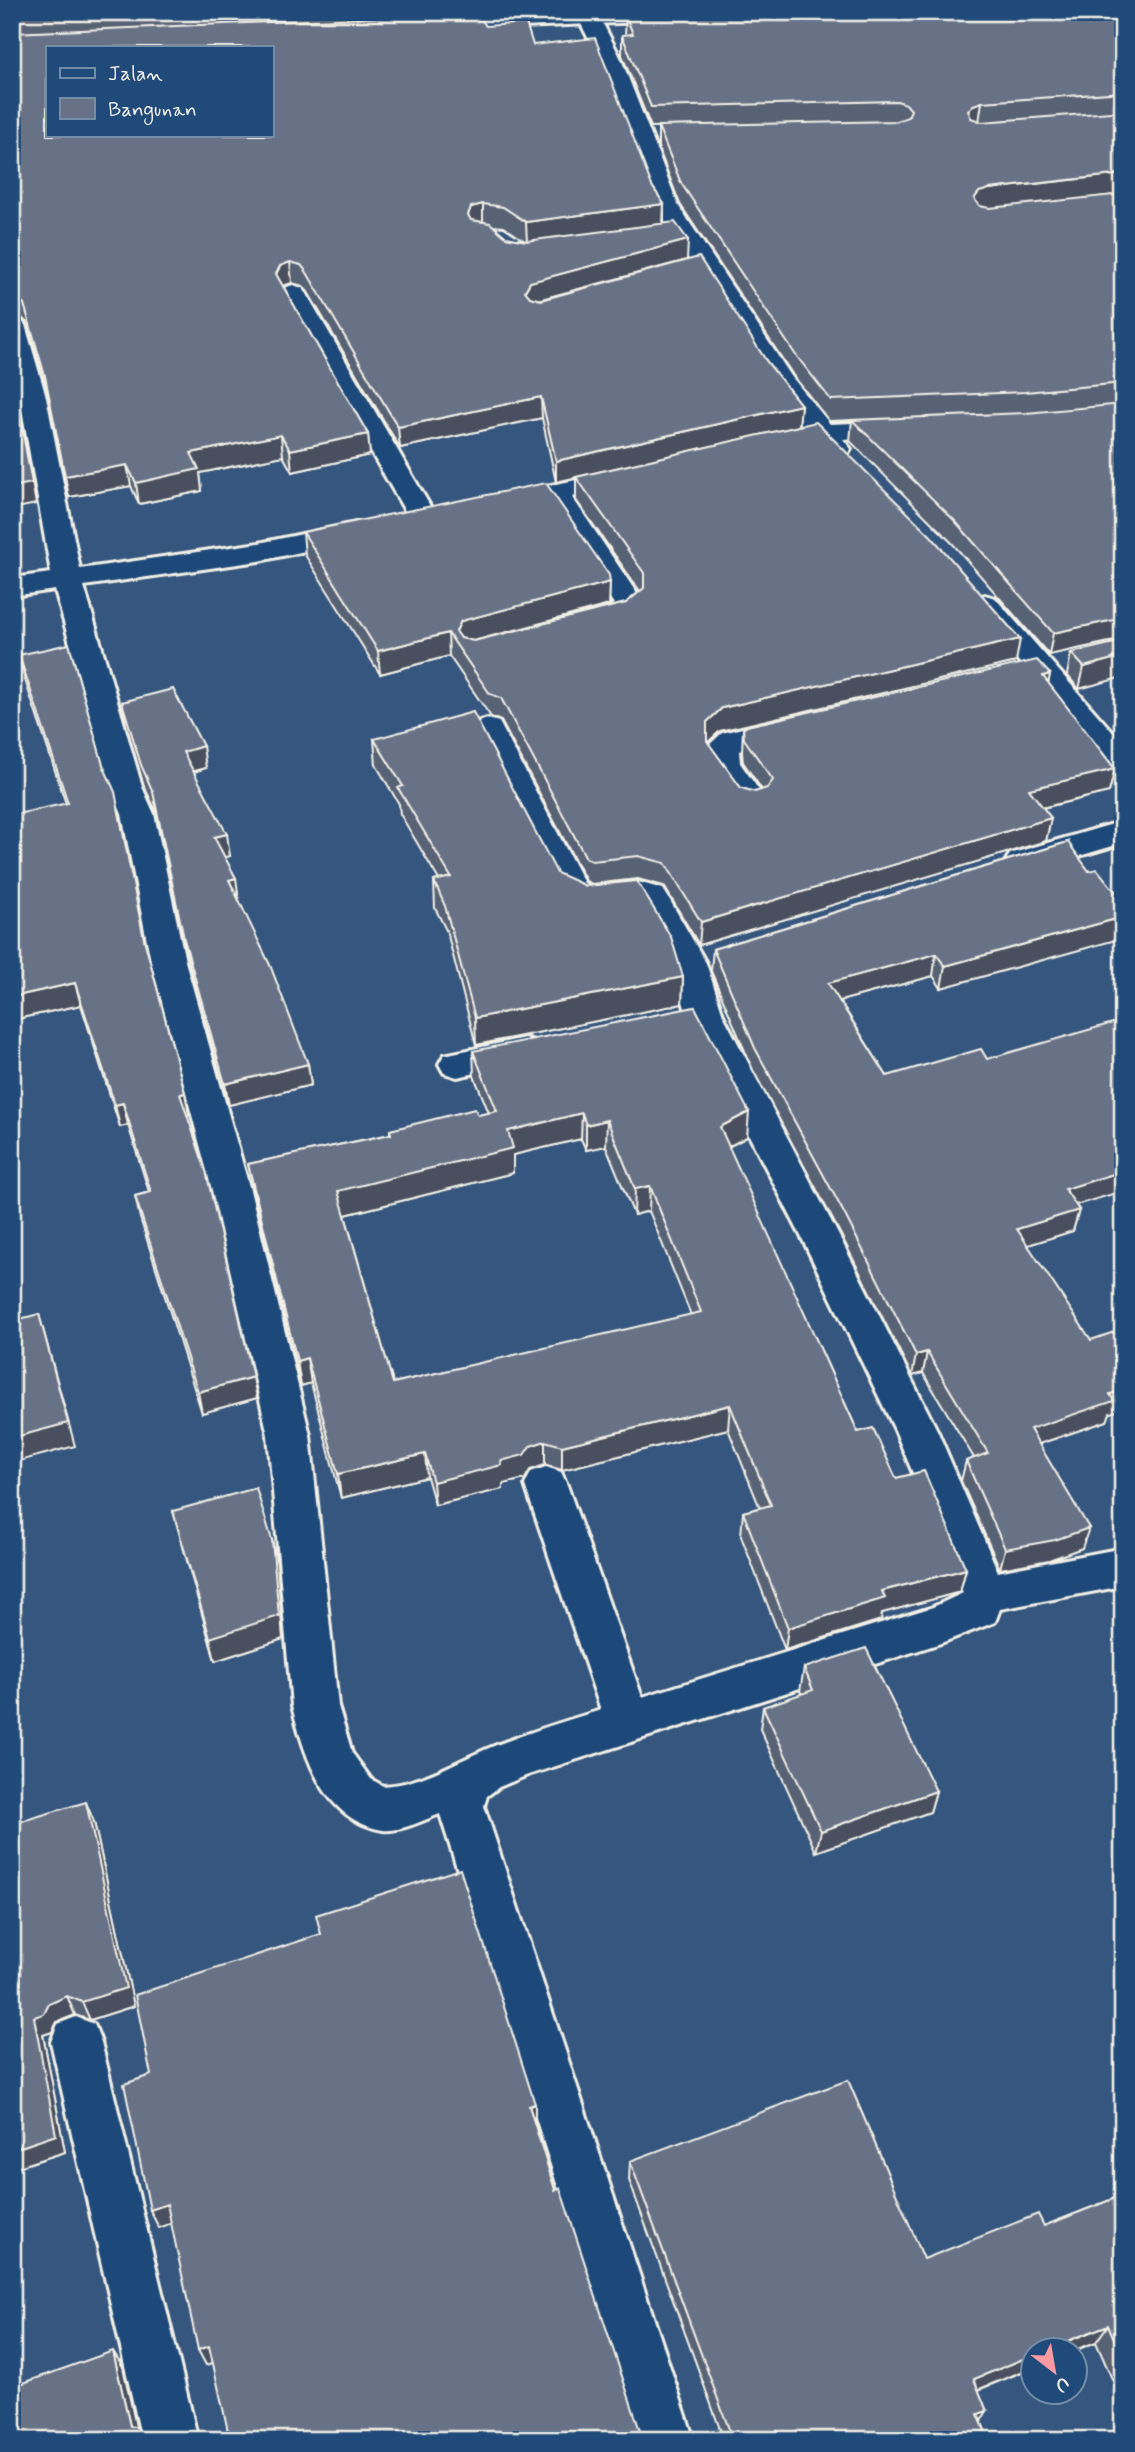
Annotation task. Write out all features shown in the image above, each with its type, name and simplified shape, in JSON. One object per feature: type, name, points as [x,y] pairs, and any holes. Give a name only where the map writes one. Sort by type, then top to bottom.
[{"type":"main road","points":[[410,26],[586,15],[770,12]]},
{"type":"main road","points":[[586,15],[655,137],[666,205],[684,231],[693,269],[821,432],[851,462]]},
{"type":"main road","points":[[657,235],[684,231]]},
{"type":"main road","points":[[293,293],[426,518]]},
{"type":"main road","points":[[12,325],[33,397],[67,579],[132,800],[168,961],[231,1190],[289,1434],[315,1706],[324,1744],[355,1796],[385,1809],[466,1784],[484,1772],[522,1756],[941,1624],[979,1608],[985,1593],[916,1430],[821,1238],[692,1017],[702,959],[651,897],[638,893],[606,899],[586,899],[571,890],[488,729]]},
{"type":"main road","points":[[754,448],[821,432],[928,428]]},
{"type":"main road","points":[[12,587],[259,552],[647,474]]},
{"type":"main road","points":[[554,492],[629,604],[627,609],[614,617],[564,630]]},
{"type":"main road","points":[[965,580],[1123,764]]},
{"type":"main road","points":[[752,803],[724,764],[723,747],[733,740],[825,718]]},
{"type":"main road","points":[[991,872],[1123,832]]},
{"type":"main road","points":[[457,1064],[562,1043]]},
{"type":"main road","points":[[546,1485],[628,1721]]},
{"type":"main road","points":[[985,1593],[1123,1567]]},
{"type":"main road","points":[[466,1784],[461,1806],[666,2440]]},
{"type":"main road","points":[[76,2042],[170,2440]]},
{"type":"building","points":[[12,12],[98,12],[12,16]]},
{"type":"building","points":[[649,12],[1123,12],[1123,92],[982,102],[973,105],[968,111],[971,118],[982,122],[1123,111],[1123,174],[989,189],[979,192],[974,199],[980,206],[989,208],[1123,194],[1123,383],[1025,392],[831,400],[795,354],[681,183],[658,126],[897,121],[908,117],[911,110],[906,104],[897,101],[651,107],[622,35],[633,34],[626,17],[652,15]]},
{"type":"building","points":[[477,13],[486,26],[526,23],[533,45],[595,38],[652,186],[664,204],[526,222],[503,207],[483,204],[471,207],[468,215],[471,220],[490,223],[506,237],[526,241],[675,222],[688,240],[530,282],[525,291],[530,297],[541,300],[699,257],[767,362],[801,405],[556,461],[541,397],[398,427],[306,271],[301,265],[290,262],[280,266],[276,274],[368,434],[290,450],[281,435],[191,453],[199,469],[136,483],[127,465],[65,476],[45,376],[24,304],[12,295],[12,33]]},
{"type":"building","points":[[12,374],[32,483],[12,487]]},
{"type":"building","points":[[1123,404],[1123,618],[1053,633],[955,521],[852,420],[1026,413]]},
{"type":"building","points":[[816,422],[931,536],[1020,639],[722,708],[707,722],[707,741],[741,788],[755,792],[767,788],[773,780],[744,739],[743,729],[747,726],[1037,660],[1050,674],[1043,676],[1115,769],[1029,789],[1051,818],[701,922],[665,863],[638,856],[592,861],[586,858],[501,698],[490,694],[448,633],[378,651],[303,532],[546,483],[609,575],[610,582],[461,621],[456,631],[461,638],[474,641],[626,603],[644,588],[644,573],[576,477]]},
{"type":"building","points":[[1123,641],[1123,656],[1084,667],[1071,653]]},
{"type":"building","points":[[69,644],[103,765],[115,792],[144,939],[185,1093],[180,1094],[206,1171],[253,1377],[198,1392],[135,1196],[151,1192],[123,1103],[115,1105],[75,983],[12,997],[12,815],[68,803],[19,655]]},
{"type":"building","points":[[173,689],[203,746],[183,752],[227,834],[214,837],[236,878],[229,880],[270,965],[308,1064],[225,1084],[184,939],[153,792],[141,765],[122,702]]},
{"type":"building","points":[[473,712],[557,873],[586,886],[637,881],[671,937],[683,977],[475,1018],[445,906],[434,881],[451,877],[398,788],[403,786],[374,739]]},
{"type":"building","points":[[1068,842],[1089,871],[1097,869],[1123,901],[1123,917],[945,966],[936,954],[828,983],[887,1076],[981,1049],[987,1059],[1123,1020],[1123,1127],[1118,1128],[1123,1135],[1123,1171],[1065,1189],[1079,1210],[1017,1229],[1091,1340],[1123,1329],[1123,1390],[1110,1394],[1114,1401],[1030,1429],[1089,1528],[1055,1540],[1005,1549],[966,1461],[988,1453],[927,1352],[916,1355],[844,1213],[755,1048],[713,949]]},
{"type":"building","points":[[695,1007],[749,1112],[720,1127],[858,1432],[873,1428],[896,1478],[924,1471],[966,1569],[882,1591],[885,1598],[788,1628],[743,1512],[771,1505],[730,1405],[562,1446],[545,1441],[530,1446],[524,1455],[501,1461],[502,1465],[433,1482],[425,1454],[338,1474],[307,1358],[297,1361],[248,1164],[391,1134],[390,1130],[475,1109],[478,1115],[497,1111],[473,1051]],"holes":[[[582,1113],[586,1125],[607,1120],[635,1189],[650,1186],[701,1312],[393,1383],[338,1191],[513,1148],[508,1131]]]},
{"type":"building","points":[[39,1314],[68,1423],[12,1438],[12,1321]]},
{"type":"building","points":[[256,1488],[272,1540],[279,1616],[210,1638],[173,1511]]},
{"type":"building","points":[[866,1648],[936,1791],[821,1831],[763,1707],[813,1690],[804,1668]]},
{"type":"building","points":[[86,1802],[126,1988],[82,2002],[67,1996],[49,2004],[44,2014],[34,2017],[56,2135],[12,2150],[12,1824]]},
{"type":"building","points":[[460,1869],[535,2104],[529,2106],[555,2190],[560,2188],[643,2440],[230,2440],[209,2346],[198,2350],[167,2204],[150,2210],[124,2084],[151,2075],[135,1995],[321,1934],[316,1915]]},
{"type":"building","points":[[848,2080],[924,2259],[1038,2214],[1044,2226],[1123,2195],[1123,2359],[1108,2325],[1080,2336],[1020,2336],[1020,2360],[974,2379],[987,2411],[978,2414],[989,2440],[733,2440],[630,2161]]},
{"type":"building","points":[[113,2351],[130,2426],[138,2428],[140,2440],[12,2440],[12,2387]]}]
